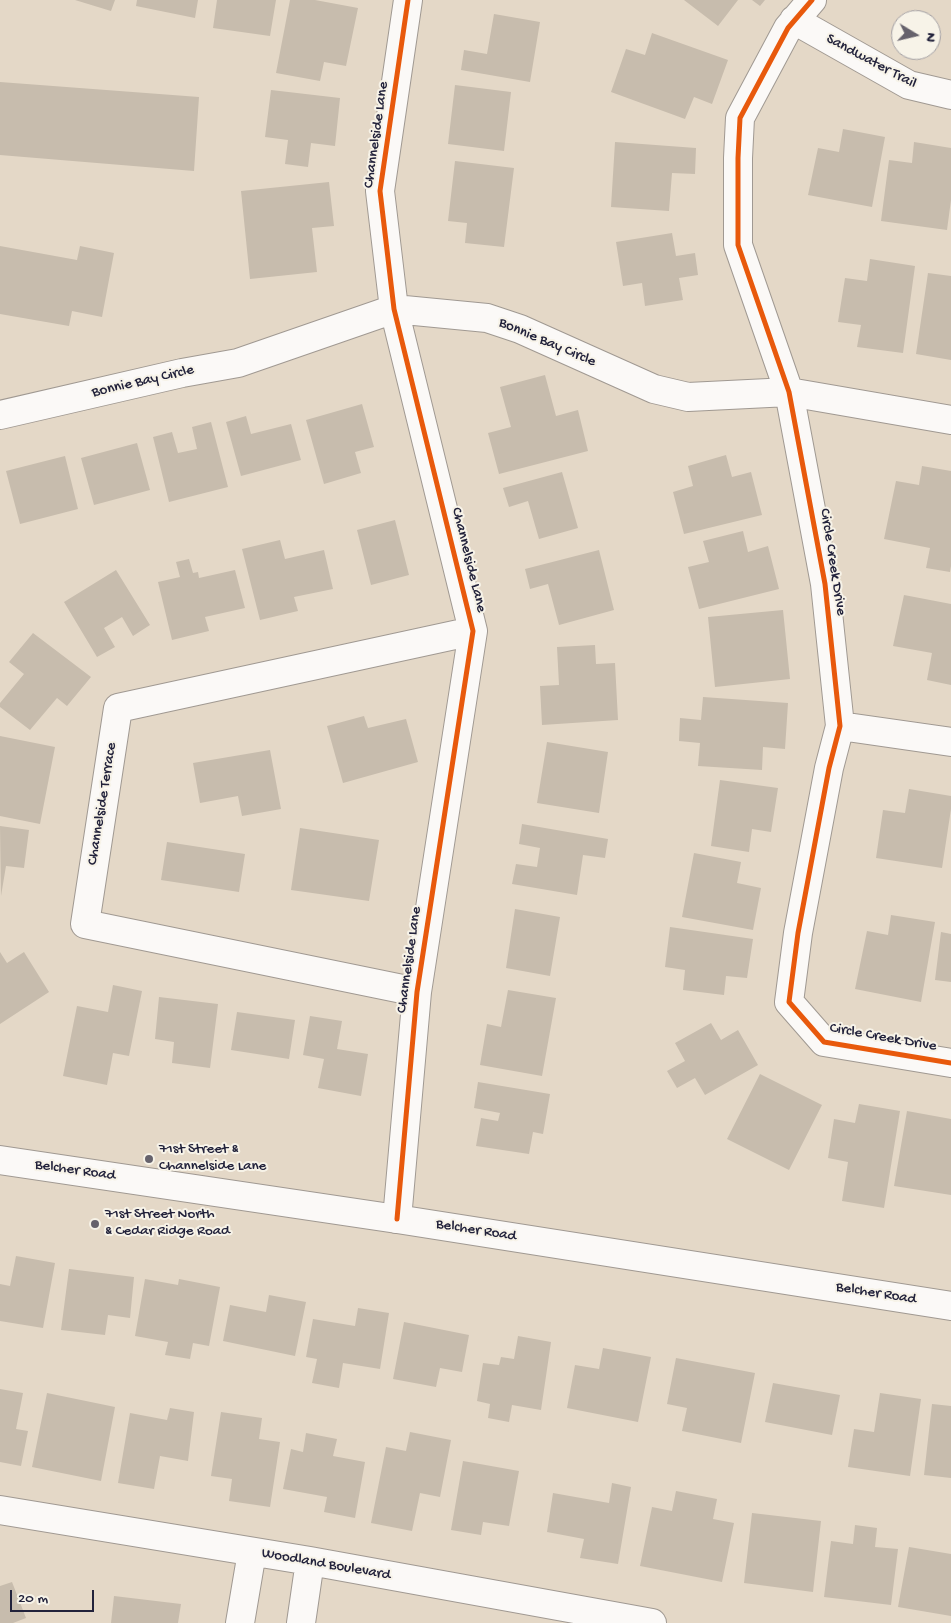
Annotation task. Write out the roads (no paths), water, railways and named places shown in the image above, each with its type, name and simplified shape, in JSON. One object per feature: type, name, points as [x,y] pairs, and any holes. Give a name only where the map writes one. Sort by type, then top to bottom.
[{"type":"street","name":"Channelside Lane","points":[[397,1219],[417,992],[472,631],[394,309],[380,191],[408,0]]},
{"type":"street","name":"Circle Creek Drive","points":[[812,0],[788,28],[740,118],[738,158],[738,246],[789,392],[826,584],[840,726],[829,768],[800,923],[789,1002],[824,1042],[951,1063]]},
{"type":"street","name":"Sandwater Trail","points":[[794,20],[909,85],[951,95]]},
{"type":"street","name":"Bonnie Bay Circle","points":[[0,415],[182,373],[238,363],[394,309],[487,318],[520,329],[654,389],[688,397],[789,392],[951,420]]},
{"type":"street","name":"Channelside Terrace","points":[[417,992],[85,924],[116,717],[118,708],[472,631]]},
{"type":"street","points":[[840,726],[951,742]]},
{"type":"street","name":"Belcher Road","points":[[0,1160],[397,1219],[951,1306]]},
{"type":"street","name":"Woodland Boulevard","points":[[0,1510],[310,1561],[652,1623]]},
{"type":"street","points":[[240,1623],[252,1552]]},
{"type":"street","points":[[301,1623],[310,1561]]},
{"type":"place","name":"71st Street & Channelside Lane","points":[[149,1159]]},
{"type":"place","name":"71st Street North & Cedar Ridge Road","points":[[95,1224]]}]
